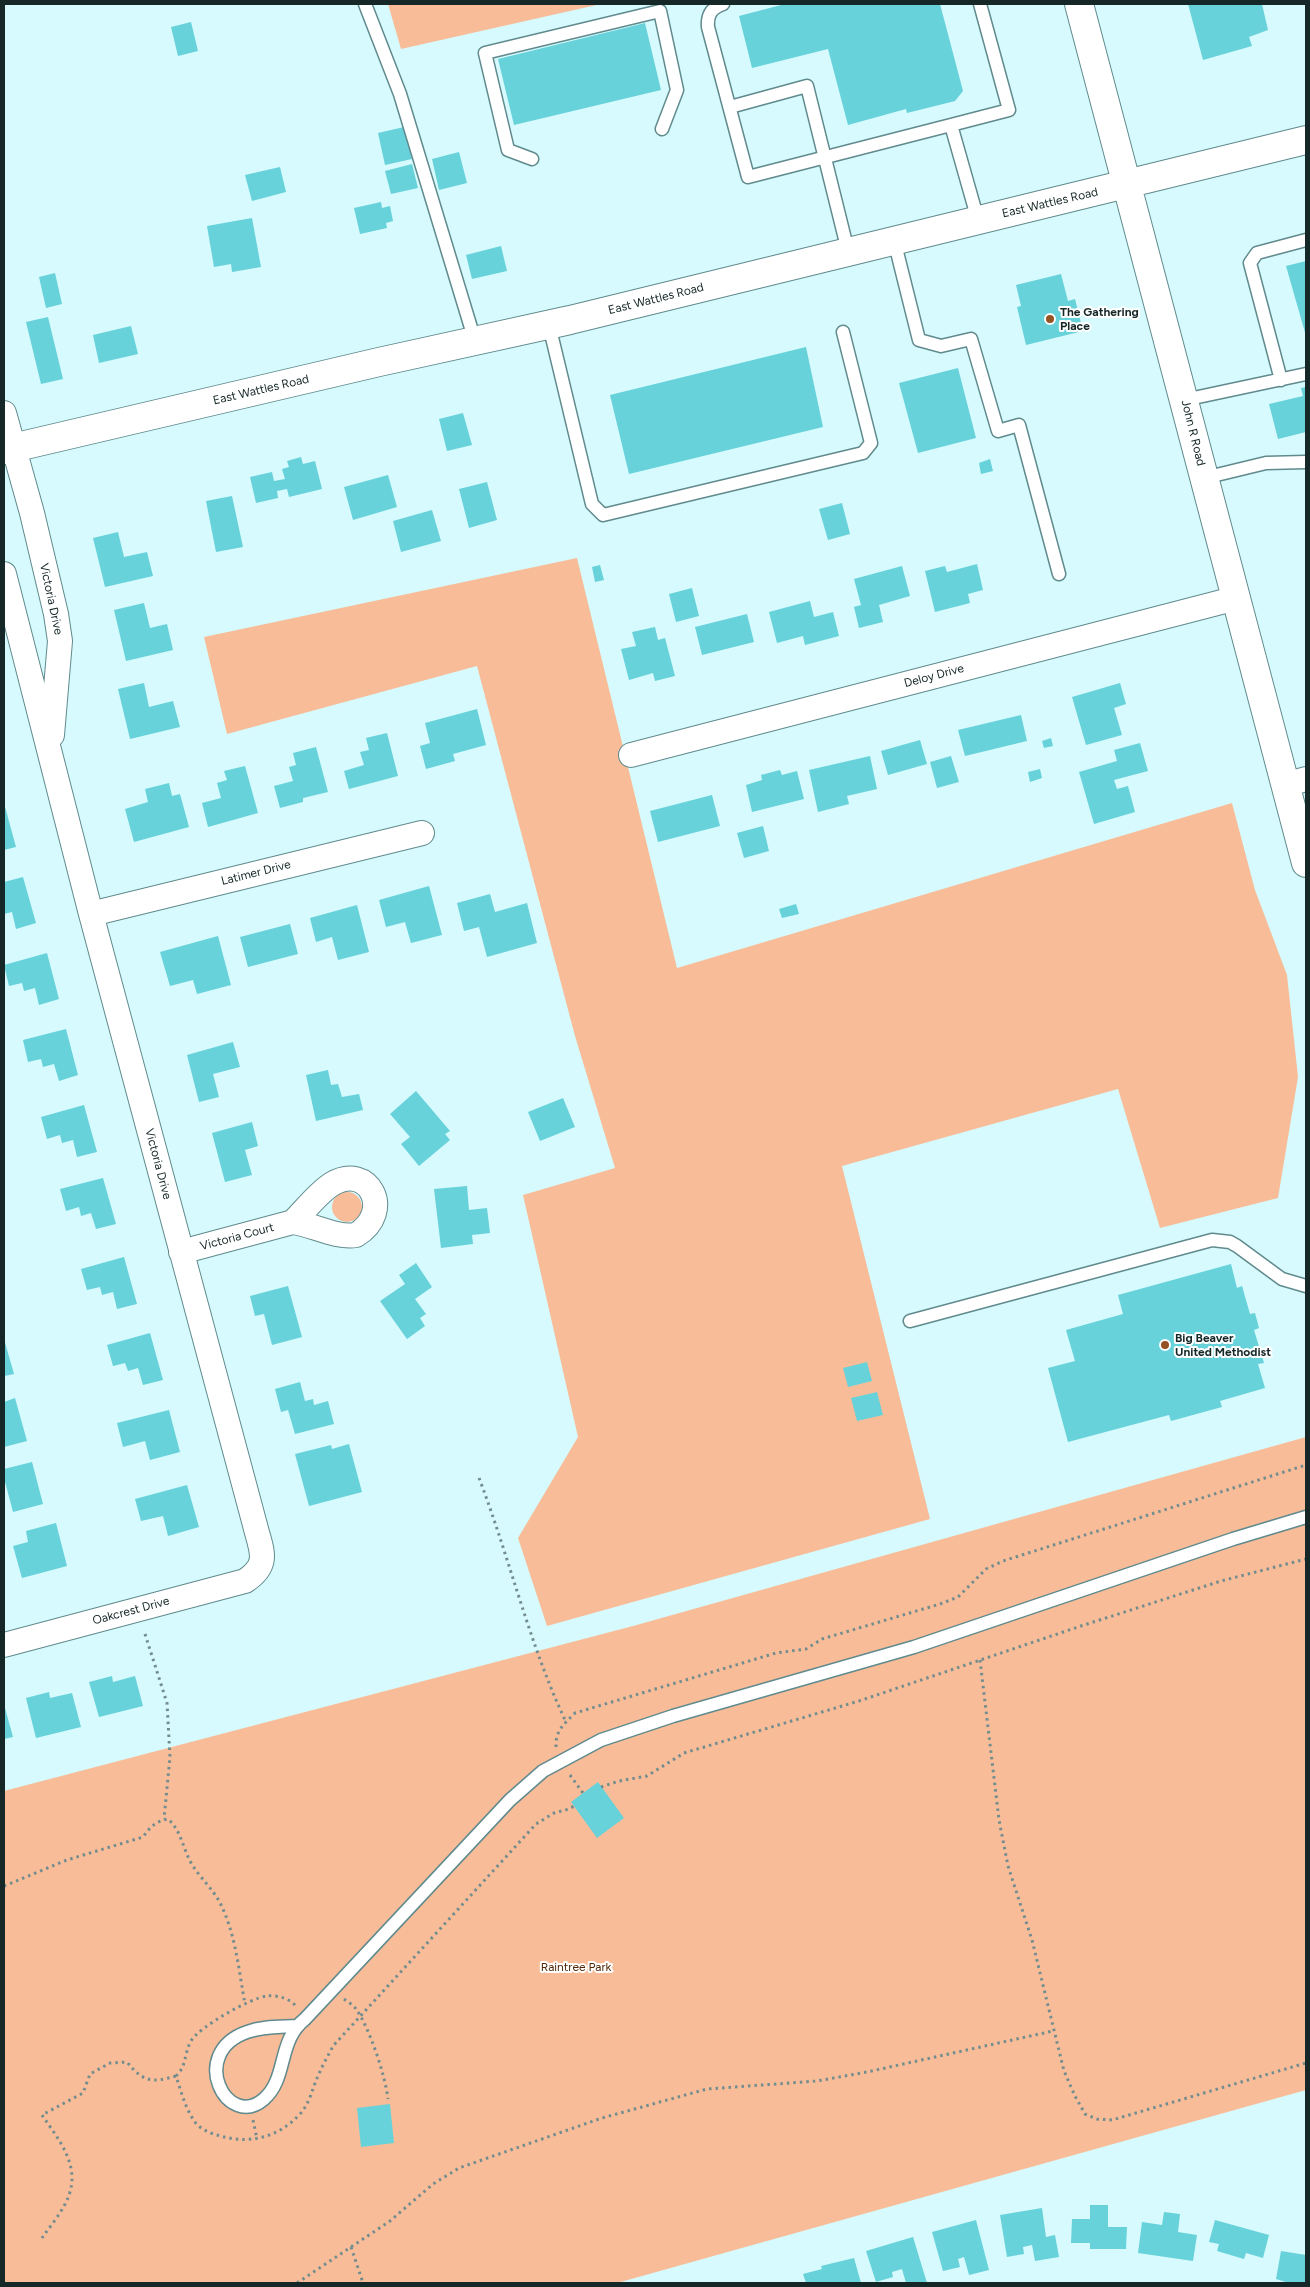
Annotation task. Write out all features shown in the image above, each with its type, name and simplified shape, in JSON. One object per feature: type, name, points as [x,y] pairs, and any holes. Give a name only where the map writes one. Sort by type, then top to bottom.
[{"type":"main road","name":"John R Road","points":[[1079,4],[1237,598],[1296,782],[1306,864]]},
{"type":"main road","name":"East Wattles Road","points":[[9,449],[549,325],[1306,140]]},
{"type":"street","name":"Victoria Drive","points":[[4,413],[9,449],[54,605],[60,641],[50,754]]},
{"type":"street","name":"Victoria Drive","points":[[4,574],[91,914],[261,1551],[262,1560],[257,1573]]},
{"type":"street","name":"Deloy Drive","points":[[631,755],[1237,598]]},
{"type":"street","name":"Latimer Drive","points":[[91,914],[422,833]]},
{"type":"street","name":"Victoria Court","points":[[181,1252],[293,1222]]},
{"type":"street","name":"Oakcrest Drive","points":[[4,1644],[228,1586],[257,1573]]},
{"type":"lane","points":[[364,4],[400,94],[475,341]]},
{"type":"lane","points":[[723,4],[711,11],[707,19],[708,27],[748,176],[1009,110],[980,4]]},
{"type":"lane","points":[[532,159],[508,150],[485,53],[660,11],[677,90],[662,128]]},
{"type":"lane","points":[[730,106],[807,86],[848,251]]},
{"type":"lane","points":[[951,126],[978,220]]},
{"type":"lane","points":[[894,240],[919,340],[941,346],[971,339],[998,431],[1019,425],[1059,574]]},
{"type":"lane","points":[[1281,380],[1250,263],[1257,253],[1306,240]]},
{"type":"lane","points":[[549,325],[592,504],[603,515],[863,453],[871,443],[843,332]]},
{"type":"lane","points":[[1184,400],[1306,374]]},
{"type":"lane","points":[[1204,478],[1266,463],[1306,462]]},
{"type":"lane","points":[[910,1320],[1212,1240],[1230,1242],[1282,1279],[1306,1286]]},
{"type":"lane","points":[[296,2026],[266,2028],[247,2032],[233,2038],[221,2050],[215,2066],[217,2082],[225,2097],[240,2106],[250,2105],[263,2100],[272,2090],[278,2078],[284,2052],[296,2026],[334,1988],[503,1807],[543,1771],[561,1759],[633,1728],[914,1647],[1233,1539],[1306,1517]]},
{"type":"path","points":[[583,1793],[561,1759],[556,1747],[556,1738],[560,1728],[575,1713],[776,1653],[806,1649],[822,1639],[940,1604],[958,1597],[986,1569],[1003,1561],[1306,1465]]},
{"type":"path","points":[[479,1478],[498,1526],[532,1640],[566,1722]]},
{"type":"path","points":[[601,1787],[619,1781],[647,1776],[684,1753],[859,1701],[1221,1581],[1306,1559]]},
{"type":"path","points":[[145,1634],[167,1703],[170,1757],[164,1820]]},
{"type":"path","points":[[980,1660],[999,1820],[1008,1866],[1032,1940],[1064,2071],[1085,2114],[1098,2119],[1112,2120],[1306,2063]]},
{"type":"path","points":[[4,1886],[67,1860],[143,1837],[150,1827],[168,1819],[175,1826],[193,1865],[209,1885],[230,1927],[245,2004]]},
{"type":"path","points":[[334,1988],[356,2009],[380,2064],[386,2083],[388,2099]]},
{"type":"path","points":[[296,2283],[390,2221],[433,2184],[459,2168],[602,2118],[707,2089],[826,2080],[1053,2031]]},
{"type":"path","points":[[42,2238],[69,2195],[73,2170],[68,2156],[42,2115],[82,2093],[90,2074],[110,2062],[127,2062],[139,2076],[158,2082],[176,2076]]},
{"type":"path","points":[[351,2247],[363,2283]]},
{"type":"green space","points":[[388,4],[601,4],[401,49]]},
{"type":"green space","points":[[577,558],[677,968],[1232,803],[1255,890],[1287,975],[1298,1077],[1278,1198],[1160,1228],[1118,1089],[842,1166],[930,1519],[547,1626],[518,1538],[578,1437],[523,1195],[615,1168],[575,1036],[477,666],[227,734],[204,637]]},
{"type":"green space","points":[[347,1192],[358,1196],[362,1207],[358,1218],[347,1222],[336,1218],[332,1207],[336,1196]]},
{"type":"green space","name":"Raintree Park","points":[[1306,1437],[1306,2090],[617,2283],[4,2283],[4,1791],[633,1626]]},
{"type":"building","points":[[785,4],[940,4],[963,91],[955,101],[907,113],[906,109],[848,125],[828,49],[752,68],[739,16]]},
{"type":"building","points":[[1188,4],[1262,4],[1268,30],[1249,37],[1252,46],[1203,60]]},
{"type":"building","points":[[191,22],[198,51],[178,56],[171,27]]},
{"type":"building","points":[[645,23],[661,90],[514,125],[498,59]]},
{"type":"building","points":[[404,127],[412,159],[385,165],[378,133]]},
{"type":"building","points":[[459,152],[467,183],[439,190],[432,159]]},
{"type":"building","points":[[412,164],[418,188],[391,194],[385,171]]},
{"type":"building","points":[[280,167],[286,192],[252,201],[245,175]]},
{"type":"building","points":[[381,202],[382,208],[390,206],[393,221],[386,223],[387,228],[360,234],[354,208]]},
{"type":"building","points":[[252,218],[261,267],[232,272],[231,264],[214,267],[207,226]]},
{"type":"building","points":[[501,246],[507,271],[472,279],[466,255]]},
{"type":"building","points":[[1306,261],[1306,336],[1286,266]]},
{"type":"building","points":[[55,273],[62,304],[46,308],[39,277]]},
{"type":"building","name":"The Gathering Place","points":[[1061,274],[1068,301],[1075,299],[1083,331],[1026,345],[1017,307],[1021,306],[1016,285]]},
{"type":"building","points":[[48,317],[63,379],[41,384],[26,322]]},
{"type":"building","points":[[131,326],[138,354],[99,363],[93,335]]},
{"type":"building","points":[[806,347],[823,427],[629,474],[610,395]]},
{"type":"building","points":[[958,368],[976,438],[918,453],[899,383]]},
{"type":"building","points":[[1306,387],[1306,432],[1278,439],[1269,404],[1303,396],[1301,388]]},
{"type":"building","points":[[463,413],[472,445],[447,451],[439,419]]},
{"type":"building","points":[[301,457],[303,464],[315,461],[322,489],[289,497],[287,489],[277,491],[278,498],[256,503],[250,477],[272,472],[274,481],[285,479],[282,469],[289,467],[287,461]]},
{"type":"building","points":[[990,459],[993,471],[981,474],[979,463]]},
{"type":"building","points":[[388,475],[397,507],[353,520],[344,487]]},
{"type":"building","points":[[487,482],[497,520],[469,528],[459,489]]},
{"type":"building","points":[[232,496],[243,547],[216,552],[206,501]]},
{"type":"building","points":[[842,503],[850,534],[828,540],[819,509]]},
{"type":"building","points":[[432,510],[441,541],[401,552],[393,521]]},
{"type":"building","points":[[118,532],[124,557],[147,552],[153,576],[105,587],[93,538]]},
{"type":"building","points":[[977,564],[983,590],[968,594],[970,603],[935,612],[925,571],[945,566],[947,572]]},
{"type":"building","points":[[600,565],[604,580],[595,582],[592,567]]},
{"type":"building","points":[[902,566],[910,596],[879,605],[883,622],[859,628],[854,607],[861,605],[854,579]]},
{"type":"building","points":[[692,588],[699,616],[676,622],[669,594]]},
{"type":"building","points":[[810,601],[814,617],[833,612],[839,636],[805,645],[803,636],[777,643],[769,612]]},
{"type":"building","points":[[144,603],[150,628],[167,624],[173,650],[126,661],[114,610]]},
{"type":"building","points":[[747,614],[754,642],[702,655],[695,627]]},
{"type":"building","points":[[655,627],[658,640],[665,638],[675,676],[655,681],[653,673],[629,680],[621,649],[636,646],[632,632]]},
{"type":"building","points":[[144,683],[149,707],[173,701],[180,727],[130,739],[118,689]]},
{"type":"building","points":[[1120,683],[1126,704],[1114,708],[1122,735],[1086,745],[1072,697]]},
{"type":"building","points":[[477,709],[486,745],[453,754],[455,761],[426,769],[420,746],[430,743],[425,723]]},
{"type":"building","points":[[1021,715],[1027,741],[965,756],[958,730]]},
{"type":"building","points":[[387,733],[398,776],[349,789],[344,771],[364,765],[360,752],[369,750],[366,738]]},
{"type":"building","points":[[1051,738],[1053,746],[1044,748],[1042,741]]},
{"type":"building","points":[[920,740],[927,764],[888,775],[881,751]]},
{"type":"building","points":[[1140,743],[1148,771],[1114,780],[1117,789],[1128,786],[1135,812],[1094,824],[1079,772],[1117,761],[1114,750]]},
{"type":"building","points":[[316,747],[328,792],[303,798],[303,802],[280,808],[274,786],[293,781],[289,767],[296,765],[293,753]]},
{"type":"building","points":[[870,756],[877,789],[847,796],[849,804],[818,812],[809,770]]},
{"type":"building","points":[[951,756],[959,782],[937,788],[930,762]]},
{"type":"building","points":[[245,766],[258,813],[208,827],[202,803],[221,798],[217,783],[227,780],[224,771]]},
{"type":"building","points":[[1040,769],[1042,778],[1030,782],[1028,772]]},
{"type":"building","points":[[780,770],[782,775],[797,771],[804,799],[752,812],[746,785],[762,780],[761,775]]},
{"type":"building","points":[[169,783],[172,796],[180,794],[189,827],[134,842],[125,809],[148,802],[145,789]]},
{"type":"building","points":[[712,795],[720,826],[658,842],[650,811]]},
{"type":"building","points":[[4,803],[16,847],[4,850]]},
{"type":"building","points":[[763,826],[769,851],[744,858],[737,833]]},
{"type":"building","points":[[23,877],[36,923],[16,929],[12,912],[4,914],[4,882]]},
{"type":"building","points":[[429,886],[442,935],[411,943],[405,922],[386,927],[379,900]]},
{"type":"building","points":[[490,894],[495,912],[527,903],[537,943],[487,957],[479,927],[464,931],[457,903]]},
{"type":"building","points":[[796,904],[799,914],[782,918],[779,909]]},
{"type":"building","points":[[357,905],[369,952],[338,960],[332,937],[316,942],[310,918]]},
{"type":"building","points":[[290,924],[298,954],[248,967],[240,937]]},
{"type":"building","points":[[218,936],[231,985],[197,994],[193,980],[170,986],[160,952]]},
{"type":"building","points":[[47,953],[59,999],[39,1005],[35,988],[24,991],[22,983],[9,986],[4,965]]},
{"type":"building","points":[[66,1029],[78,1075],[59,1081],[54,1064],[43,1067],[41,1059],[28,1062],[23,1040]]},
{"type":"building","points":[[233,1042],[240,1067],[213,1074],[219,1097],[199,1102],[187,1055]]},
{"type":"building","points":[[328,1070],[331,1085],[338,1084],[342,1097],[359,1094],[363,1110],[316,1121],[306,1075]]},
{"type":"building","points":[[416,1091],[450,1131],[445,1134],[450,1140],[419,1166],[401,1144],[410,1137],[390,1114]]},
{"type":"building","points":[[563,1098],[575,1127],[540,1141],[528,1112]]},
{"type":"building","points":[[84,1105],[97,1152],[77,1157],[73,1140],[62,1143],[60,1135],[47,1139],[41,1117]]},
{"type":"building","points":[[252,1122],[258,1146],[245,1150],[252,1175],[225,1182],[212,1133]]},
{"type":"building","points":[[103,1178],[116,1224],[96,1229],[91,1213],[81,1216],[79,1207],[66,1211],[60,1189]]},
{"type":"building","points":[[467,1186],[469,1210],[487,1208],[490,1233],[472,1235],[473,1244],[441,1248],[434,1189]]},
{"type":"building","points":[[124,1257],[137,1304],[117,1309],[113,1292],[102,1295],[100,1287],[87,1290],[81,1269]]},
{"type":"building","points":[[416,1263],[432,1287],[415,1299],[426,1314],[420,1318],[425,1326],[407,1339],[380,1301],[405,1284],[399,1275]]},
{"type":"building","name":"Big Beaver United Methodist","points":[[1231,1264],[1237,1288],[1242,1286],[1250,1314],[1255,1313],[1259,1328],[1254,1330],[1264,1363],[1258,1364],[1265,1388],[1220,1401],[1222,1407],[1171,1421],[1169,1415],[1068,1442],[1048,1368],[1075,1361],[1066,1330],[1123,1314],[1118,1295]]},
{"type":"building","points":[[288,1286],[302,1337],[272,1345],[264,1314],[255,1316],[250,1296]]},
{"type":"building","points":[[150,1333],[163,1380],[143,1385],[138,1368],[128,1371],[125,1363],[113,1366],[107,1345]]},
{"type":"building","points":[[4,1339],[14,1374],[4,1376]]},
{"type":"building","points":[[867,1362],[872,1381],[848,1387],[843,1368]]},
{"type":"building","points":[[300,1382],[305,1401],[313,1399],[314,1405],[328,1401],[334,1424],[295,1434],[288,1410],[281,1412],[275,1389]]},
{"type":"building","points":[[877,1392],[883,1415],[857,1421],[851,1398]]},
{"type":"building","points":[[15,1398],[27,1441],[4,1447],[4,1402]]},
{"type":"building","points":[[169,1410],[180,1452],[150,1460],[145,1441],[123,1447],[117,1423]]},
{"type":"building","points":[[349,1444],[362,1492],[309,1506],[295,1454],[331,1445],[332,1449]]},
{"type":"building","points":[[32,1462],[43,1504],[13,1512],[4,1478],[4,1469]]},
{"type":"building","points":[[187,1485],[199,1527],[168,1536],[163,1516],[141,1521],[135,1499]]},
{"type":"building","points":[[56,1523],[67,1566],[22,1578],[13,1546],[28,1542],[26,1531]]},
{"type":"building","points":[[112,1676],[113,1682],[135,1676],[143,1706],[99,1717],[89,1682]]},
{"type":"building","points":[[49,1692],[50,1698],[72,1693],[81,1727],[36,1738],[26,1698]]},
{"type":"building","points":[[4,1708],[13,1737],[4,1739]]},
{"type":"building","points":[[598,1782],[624,1818],[597,1838],[571,1802]]},
{"type":"building","points":[[390,2104],[394,2143],[361,2147],[357,2108]]},
{"type":"building","points":[[1090,2205],[1108,2205],[1108,2227],[1127,2227],[1126,2249],[1090,2249],[1090,2243],[1071,2243],[1072,2219],[1090,2219]]},
{"type":"building","points":[[1042,2208],[1046,2237],[1055,2235],[1059,2257],[1035,2261],[1032,2245],[1023,2247],[1024,2254],[1007,2257],[1000,2215]]},
{"type":"building","points":[[1164,2212],[1180,2214],[1178,2232],[1197,2235],[1193,2261],[1138,2253],[1142,2222],[1162,2225]]},
{"type":"building","points":[[976,2220],[989,2270],[969,2275],[964,2257],[958,2259],[960,2267],[943,2271],[932,2232]]},
{"type":"building","points":[[1215,2220],[1269,2235],[1263,2258],[1246,2253],[1244,2259],[1217,2251],[1219,2244],[1209,2242]]},
{"type":"building","points":[[913,2237],[927,2283],[906,2283],[902,2269],[892,2272],[893,2277],[876,2282],[866,2251]]},
{"type":"building","points":[[1281,2251],[1306,2255],[1306,2283],[1289,2283],[1276,2279]]},
{"type":"building","points":[[854,2258],[861,2283],[806,2283],[803,2274],[822,2269],[821,2266]]},
{"type":"place","name":"The Gathering Place","points":[[1050,319]]},
{"type":"place","name":"Big Beaver United Methodist","points":[[1165,1345]]}]
